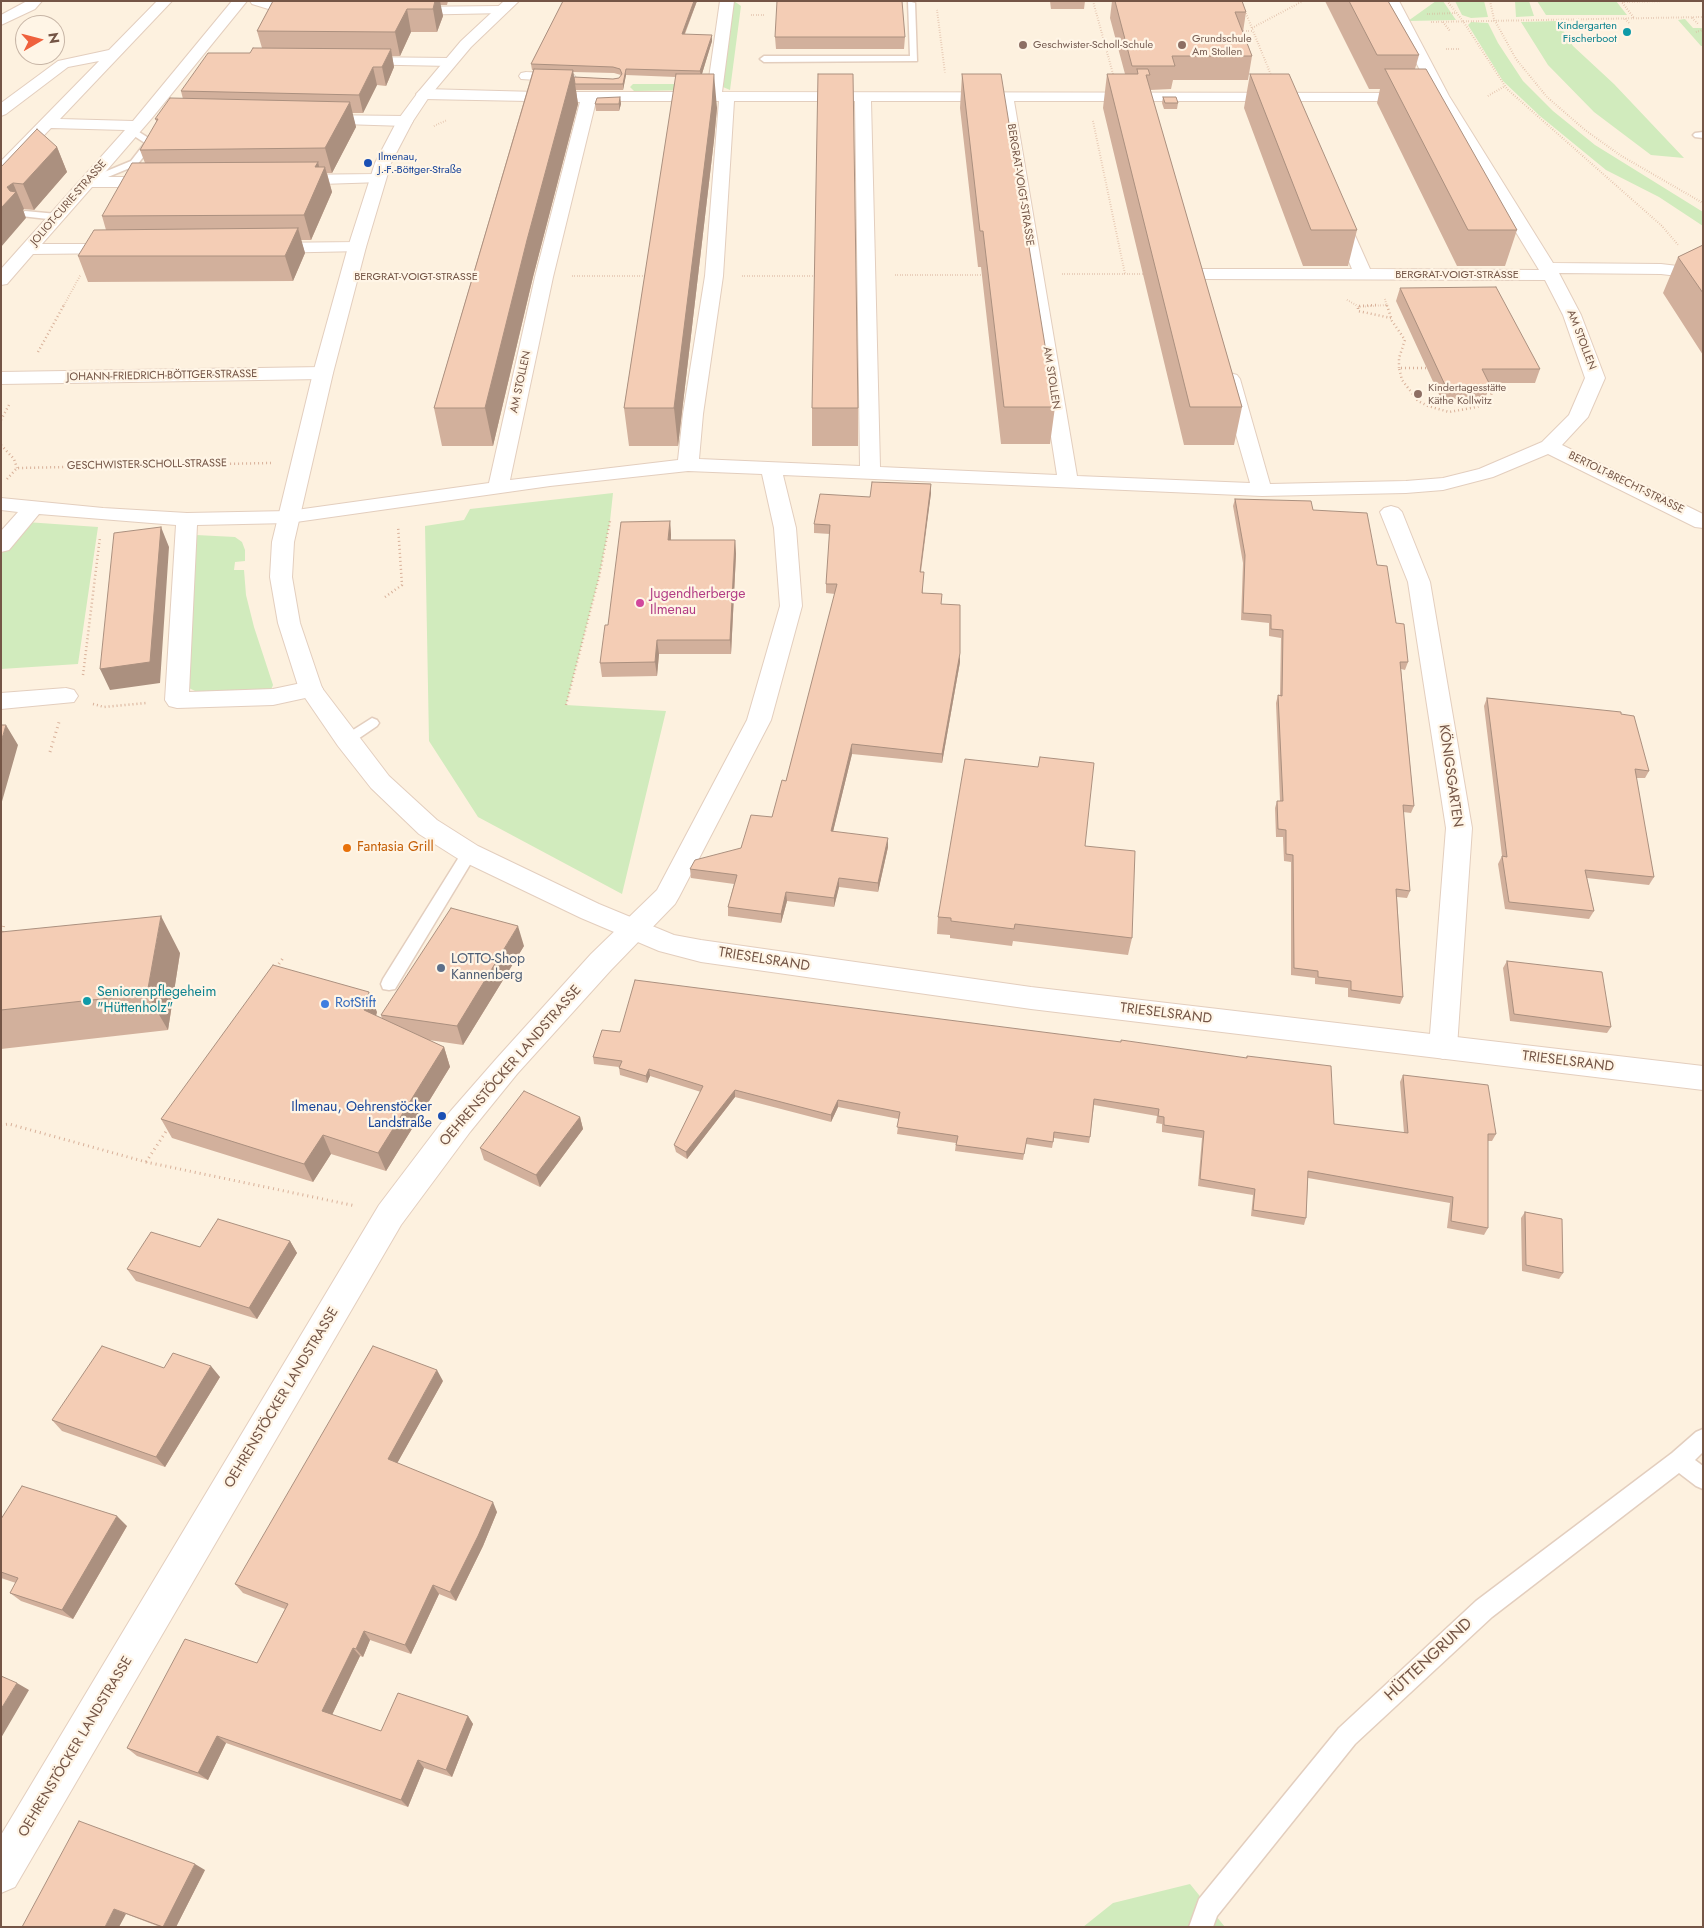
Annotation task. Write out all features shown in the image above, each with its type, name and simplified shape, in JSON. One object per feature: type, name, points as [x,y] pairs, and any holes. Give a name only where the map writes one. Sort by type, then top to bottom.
[{"type":"street","points":[[1,21],[30,6],[35,1]]},
{"type":"street","points":[[1,170],[165,1]]},
{"type":"street","name":"JOLIOT-CURIE-STRASSE","points":[[1,280],[138,124],[183,76],[191,60],[240,1]]},
{"type":"street","points":[[257,1],[288,11],[324,12]]},
{"type":"street","points":[[688,465],[693,414],[714,276],[719,92],[726,1]]},
{"type":"street","name":"AM STOLLEN","points":[[288,517],[498,487],[688,465],[1262,490],[1378,489],[1443,484],[1486,472],[1549,446],[1578,417],[1595,378],[1572,315],[1549,272],[1441,96],[1392,1]]},
{"type":"street","points":[[389,11],[420,6],[506,6]]},
{"type":"street","points":[[506,6],[450,62],[424,94],[406,121],[376,179],[323,373],[301,462],[283,542],[281,577],[289,622],[312,689],[347,740],[380,782],[428,827],[469,853],[539,888],[632,930]]},
{"type":"street","points":[[1,111],[63,64],[113,54]]},
{"type":"street","points":[[191,60],[210,60]]},
{"type":"street","points":[[342,61],[450,62]]},
{"type":"street","points":[[526,76],[585,78]]},
{"type":"street","points":[[621,97],[625,80]]},
{"type":"street","points":[[698,82],[719,92]]},
{"type":"street","points":[[424,94],[621,97],[719,92],[863,97],[1151,96],[1290,103],[1441,96]]},
{"type":"street","name":"BERGRAT-VOIGT-STRASSE","points":[[1006,96],[1035,274]]},
{"type":"street","points":[[1151,96],[1154,112]]},
{"type":"street","points":[[544,276],[590,97]]},
{"type":"street","points":[[863,97],[870,473]]},
{"type":"street","points":[[47,123],[138,124],[164,116]]},
{"type":"street","points":[[304,119],[406,121]]},
{"type":"street","points":[[277,180],[376,179]]},
{"type":"street","points":[[88,182],[177,181]]},
{"type":"street","points":[[1332,199],[1363,274]]},
{"type":"street","points":[[250,248],[357,247]]},
{"type":"street","points":[[28,249],[140,248]]},
{"type":"street","points":[[1194,257],[1202,282]]},
{"type":"street","points":[[1549,272],[1661,269],[1702,274]]},
{"type":"street","name":"BERGRAT-VOIGT-STRASSE","points":[[1202,282],[1363,274],[1549,272]]},
{"type":"street","name":"AM STOLLEN","points":[[1035,274],[1068,481]]},
{"type":"street","name":"AM STOLLEN","points":[[498,487],[544,276]]},
{"type":"street","points":[[1224,359],[1262,490]]},
{"type":"street","name":"JOHANN-FRIEDRICH-BÖTTGER-STRASSE","points":[[1,378],[323,373]]},
{"type":"street","name":"BERTOLT-BRECHT-STRASSE","points":[[1549,446],[1703,522]]},
{"type":"street","name":"OEHRENSTÖCKER LANDSTRASSE","points":[[1,1873],[390,1215],[459,1123],[507,1066],[632,930],[666,897],[759,720],[791,606],[785,528],[771,469]]},
{"type":"street","points":[[1,504],[103,514],[187,519],[288,517]]},
{"type":"street","points":[[1,545],[33,508]]},
{"type":"street","name":"KÖNIGSGARTEN","points":[[1391,512],[1419,582],[1459,828],[1443,1048]]},
{"type":"street","points":[[187,519],[177,700],[273,698],[312,689]]},
{"type":"street","points":[[1,701],[66,696]]},
{"type":"street","name":"TRIESELSRAND","points":[[632,930],[669,944],[701,951],[874,977],[1443,1048],[1703,1078]]},
{"type":"lane","points":[[764,59],[914,59],[910,3]]},
{"type":"lane","points":[[88,182],[134,163],[150,142],[138,124]]},
{"type":"lane","points":[[26,214],[57,217]]},
{"type":"lane","points":[[347,740],[372,723]]},
{"type":"lane","points":[[389,984],[469,853]]},
{"type":"lane","name":"HÜTTENGRUND","points":[[1201,1927],[1208,1908],[1347,1736],[1484,1609],[1679,1460],[1703,1439]]},
{"type":"lane","points":[[1679,1460],[1703,1479]]},
{"type":"path","points":[[936,1],[948,96]]},
{"type":"path","points":[[1093,1],[1120,96]]},
{"type":"path","points":[[1240,31],[1252,30],[1303,1]]},
{"type":"path","points":[[1447,1],[1463,21],[1505,86],[1662,226],[1702,274]]},
{"type":"path","points":[[1490,1],[1494,19],[1516,59],[1547,97],[1585,130],[1620,154],[1703,204]]},
{"type":"path","points":[[1621,1],[1666,1]]},
{"type":"path","points":[[1621,1],[1634,18]]},
{"type":"path","points":[[1244,10],[1276,88],[1290,103]]},
{"type":"path","points":[[1419,14],[1457,13]]},
{"type":"path","points":[[746,15],[765,15]]},
{"type":"path","points":[[1625,18],[1630,24]]},
{"type":"path","points":[[1692,18],[1698,24]]},
{"type":"path","points":[[1463,21],[1494,19],[1703,18]]},
{"type":"path","points":[[1443,22],[1450,30]]},
{"type":"path","points":[[1696,32],[1703,30]]},
{"type":"path","points":[[1488,96],[1505,86]]},
{"type":"path","points":[[1088,96],[1125,274]]},
{"type":"path","points":[[24,378],[95,249]]},
{"type":"path","points":[[714,276],[1125,274],[1202,282]]},
{"type":"path","points":[[544,276],[654,276]]},
{"type":"path","name":"BERGRAT-VOIGT-STRASSE","points":[[349,277],[476,277]]},
{"type":"path","points":[[1384,294],[1391,318],[1404,340],[1400,358],[1402,380],[1418,401],[1449,412],[1477,408],[1489,402],[1493,388]]},
{"type":"path","points":[[1386,305],[1358,306],[1358,311],[1372,316],[1391,318]]},
{"type":"path","points":[[1400,368],[1436,368]]},
{"type":"path","points":[[1,416],[4,416],[1,420]]},
{"type":"path","points":[[1,444],[14,459],[17,468],[1,485]]},
{"type":"path","name":"GESCHWISTER-SCHOLL-STRASSE","points":[[17,468],[301,462]]},
{"type":"path","points":[[385,597],[402,586],[396,503]]},
{"type":"path","points":[[66,696],[80,687],[84,670],[103,514]]},
{"type":"path","points":[[566,705],[599,577],[610,521]]},
{"type":"path","points":[[66,696],[104,708],[177,700]]},
{"type":"path","points":[[1,924],[4,924],[1,938]]},
{"type":"path","points":[[272,975],[283,958]]},
{"type":"path","points":[[146,1162],[173,1121]]},
{"type":"path","points":[[1,1125],[8,1124],[146,1162],[390,1215]]},
{"type":"green space","points":[[731,1],[741,6],[730,90],[723,87]]},
{"type":"green space","points":[[1436,1],[1443,1],[1456,20],[1408,21]]},
{"type":"green space","points":[[1455,1],[1484,1],[1488,17],[1471,18],[1462,15]]},
{"type":"green space","points":[[1515,1],[1529,1],[1534,16],[1516,17]]},
{"type":"green space","points":[[1537,1],[1616,1],[1627,15],[1546,15]]},
{"type":"green space","points":[[1685,19],[1693,28],[1703,28],[1703,46],[1678,20]]},
{"type":"green space","points":[[1557,21],[1573,46],[1614,84],[1684,158],[1651,155],[1594,112],[1548,65],[1521,22]]},
{"type":"green space","points":[[1471,22],[1488,23],[1498,43],[1523,81],[1553,111],[1595,145],[1703,212],[1703,226],[1659,197],[1606,170],[1540,116],[1503,81],[1468,25]]},
{"type":"green space","points":[[633,84],[695,84],[695,90],[634,91],[630,87]]},
{"type":"green space","points":[[613,493],[610,521],[599,577],[566,705],[666,711],[622,894],[478,817],[429,741],[425,526],[464,520],[470,509]]},
{"type":"green space","points":[[26,522],[98,527],[78,664],[1,669],[1,550]]},
{"type":"green space","points":[[196,535],[235,537],[242,542],[245,550],[245,561],[235,562],[234,570],[244,570],[246,595],[254,627],[273,685],[271,690],[201,694],[187,687]]},
{"type":"green space","points":[[1190,1884],[1225,1927],[1083,1927],[1113,1903]]},
{"type":"building","points":[[273,1],[435,1],[433,9],[407,9],[395,32],[257,31]]},
{"type":"building","points":[[563,1],[694,1],[682,34],[712,35],[700,71],[626,69],[623,84],[575,84],[574,77],[613,79],[619,78],[622,74],[620,69],[613,67],[531,64]]},
{"type":"building","points":[[777,1],[902,1],[905,37],[775,37]]},
{"type":"building","points":[[1115,1],[1242,1],[1246,12],[1235,12],[1252,56],[1172,56],[1175,66],[1132,66]]},
{"type":"building","points":[[1349,1],[1388,1],[1419,55],[1377,55]]},
{"type":"building","points":[[253,48],[391,49],[382,67],[373,67],[359,95],[181,91],[208,53],[250,53]]},
{"type":"building","points":[[534,69],[573,70],[527,240],[485,408],[434,408]]},
{"type":"building","points":[[1137,69],[1148,69],[1150,75],[1146,75],[1242,407],[1190,407],[1107,74],[1138,74]]},
{"type":"building","points":[[1385,69],[1426,69],[1517,230],[1468,230]]},
{"type":"building","points":[[676,74],[714,74],[712,105],[674,408],[624,408]]},
{"type":"building","points":[[818,74],[853,74],[858,408],[812,408]]},
{"type":"building","points":[[962,74],[1001,74],[1055,407],[1004,407],[983,231],[980,231]]},
{"type":"building","points":[[1250,74],[1289,74],[1357,230],[1311,230]]},
{"type":"building","points":[[620,97],[619,104],[595,104],[597,98]]},
{"type":"building","points":[[1163,97],[1176,97],[1178,103],[1165,103]]},
{"type":"building","points":[[170,98],[350,102],[325,148],[140,150],[158,119],[155,119]]},
{"type":"building","points":[[37,129],[57,147],[23,184],[13,183],[7,187],[10,191],[16,192],[1,208],[1,167]]},
{"type":"building","points":[[318,162],[315,167],[325,167],[304,215],[102,216],[132,163]]},
{"type":"building","points":[[298,228],[285,256],[78,256],[94,230]]},
{"type":"building","points":[[1703,245],[1703,293],[1678,257]]},
{"type":"building","points":[[1496,287],[1540,369],[1482,369],[1490,385],[1445,385],[1400,288]]},
{"type":"building","points":[[872,482],[931,484],[920,572],[924,572],[922,593],[942,594],[941,604],[960,605],[960,653],[942,754],[852,744],[831,831],[888,838],[878,883],[839,878],[834,898],[786,892],[781,914],[728,907],[737,875],[690,869],[695,860],[741,848],[751,815],[772,817],[782,780],[786,781],[837,584],[826,584],[830,525],[814,524],[820,494],[870,497]]},
{"type":"building","points":[[1235,499],[1311,501],[1313,510],[1367,513],[1377,565],[1387,566],[1396,623],[1404,624],[1408,662],[1400,662],[1414,806],[1403,805],[1410,891],[1396,889],[1403,997],[1351,990],[1351,981],[1318,977],[1318,971],[1294,968],[1293,855],[1286,854],[1286,830],[1278,829],[1277,801],[1283,801],[1278,695],[1282,696],[1283,630],[1271,629],[1271,615],[1243,613],[1245,555]]},
{"type":"building","name":"Jugendherberge Ilmenau","points":[[670,521],[668,540],[735,540],[730,640],[657,640],[655,662],[600,663],[605,625],[608,625],[621,522]]},
{"type":"building","points":[[161,527],[150,662],[100,669],[114,533]]},
{"type":"building","points":[[1487,698],[1621,712],[1621,714],[1634,716],[1649,771],[1635,769],[1654,877],[1585,870],[1594,911],[1509,902],[1502,856],[1507,857]]},
{"type":"building","points":[[1,725],[6,725],[1,742]]},
{"type":"building","points":[[1040,757],[1094,763],[1085,846],[1135,851],[1132,938],[1015,924],[1014,929],[951,921],[951,918],[938,917],[965,759],[1038,767]]},
{"type":"building","points":[[451,908],[518,926],[457,1026],[381,1015]]},
{"type":"building","points":[[161,916],[147,994],[1,1010],[1,932]]},
{"type":"building","points":[[1507,961],[1602,972],[1611,1027],[1514,1014]]},
{"type":"building","points":[[273,965],[369,992],[364,1010],[444,1047],[378,1153],[323,1135],[304,1164],[161,1119]]},
{"type":"building","points":[[635,980],[1121,1042],[1121,1040],[1247,1058],[1247,1056],[1331,1066],[1334,1124],[1408,1133],[1403,1075],[1488,1085],[1496,1134],[1488,1134],[1488,1228],[1451,1221],[1453,1197],[1308,1171],[1306,1218],[1253,1210],[1255,1189],[1200,1179],[1204,1131],[1164,1125],[1164,1117],[1158,1116],[1159,1109],[1094,1099],[1090,1137],[1054,1132],[1053,1142],[1027,1138],[1024,1154],[956,1145],[958,1136],[897,1127],[900,1112],[838,1100],[831,1115],[735,1090],[686,1152],[674,1145],[703,1086],[649,1069],[646,1076],[619,1068],[622,1061],[593,1057],[602,1030],[620,1032]]},
{"type":"building","points":[[524,1091],[580,1117],[536,1175],[480,1148]]},
{"type":"building","points":[[1525,1212],[1562,1219],[1563,1273],[1526,1265]]},
{"type":"building","points":[[218,1219],[290,1241],[249,1308],[127,1269],[151,1232],[200,1247]]},
{"type":"building","points":[[102,1346],[164,1368],[173,1353],[211,1366],[156,1457],[52,1420]]},
{"type":"building","points":[[373,1346],[437,1370],[388,1459],[493,1502],[450,1592],[433,1585],[405,1645],[364,1631],[356,1649],[353,1648],[322,1711],[381,1731],[398,1693],[468,1716],[446,1770],[418,1760],[401,1800],[217,1736],[198,1773],[127,1748],[185,1639],[257,1663],[288,1604],[235,1584]]},
{"type":"building","points":[[22,1486],[117,1516],[62,1610],[10,1593],[18,1578],[1,1572],[1,1519]]},
{"type":"building","points":[[1,1676],[17,1683],[1,1709]]},
{"type":"building","points":[[79,1821],[195,1864],[163,1927],[114,1909],[105,1927],[22,1927]]},
{"type":"place","name":"Kindergarten Fischerboot","points":[[1627,32]]},
{"type":"place","name":"Geschwister-Scholl-Schule","points":[[1023,45]]},
{"type":"place","name":"Grundschule Am Stollen","points":[[1182,45]]},
{"type":"place","name":"Ilmenau, J.-F.-Böttger-Straße","points":[[368,163]]},
{"type":"place","name":"Kindertagesstätte Käthe Kollwitz","points":[[1418,394]]},
{"type":"place","name":"Jugendherberge Ilmenau","points":[[640,603]]},
{"type":"place","name":"Fantasia Grill","points":[[347,848]]},
{"type":"place","name":"LOTTO-Shop Kannenberg","points":[[441,968]]},
{"type":"place","name":"Seniorenpflegeheim \"Hüttenholz\"","points":[[87,1001]]},
{"type":"place","name":"RotStift","points":[[325,1004]]},
{"type":"place","name":"Ilmenau, Oehrenstöcker Landstraße","points":[[442,1116]]}]
